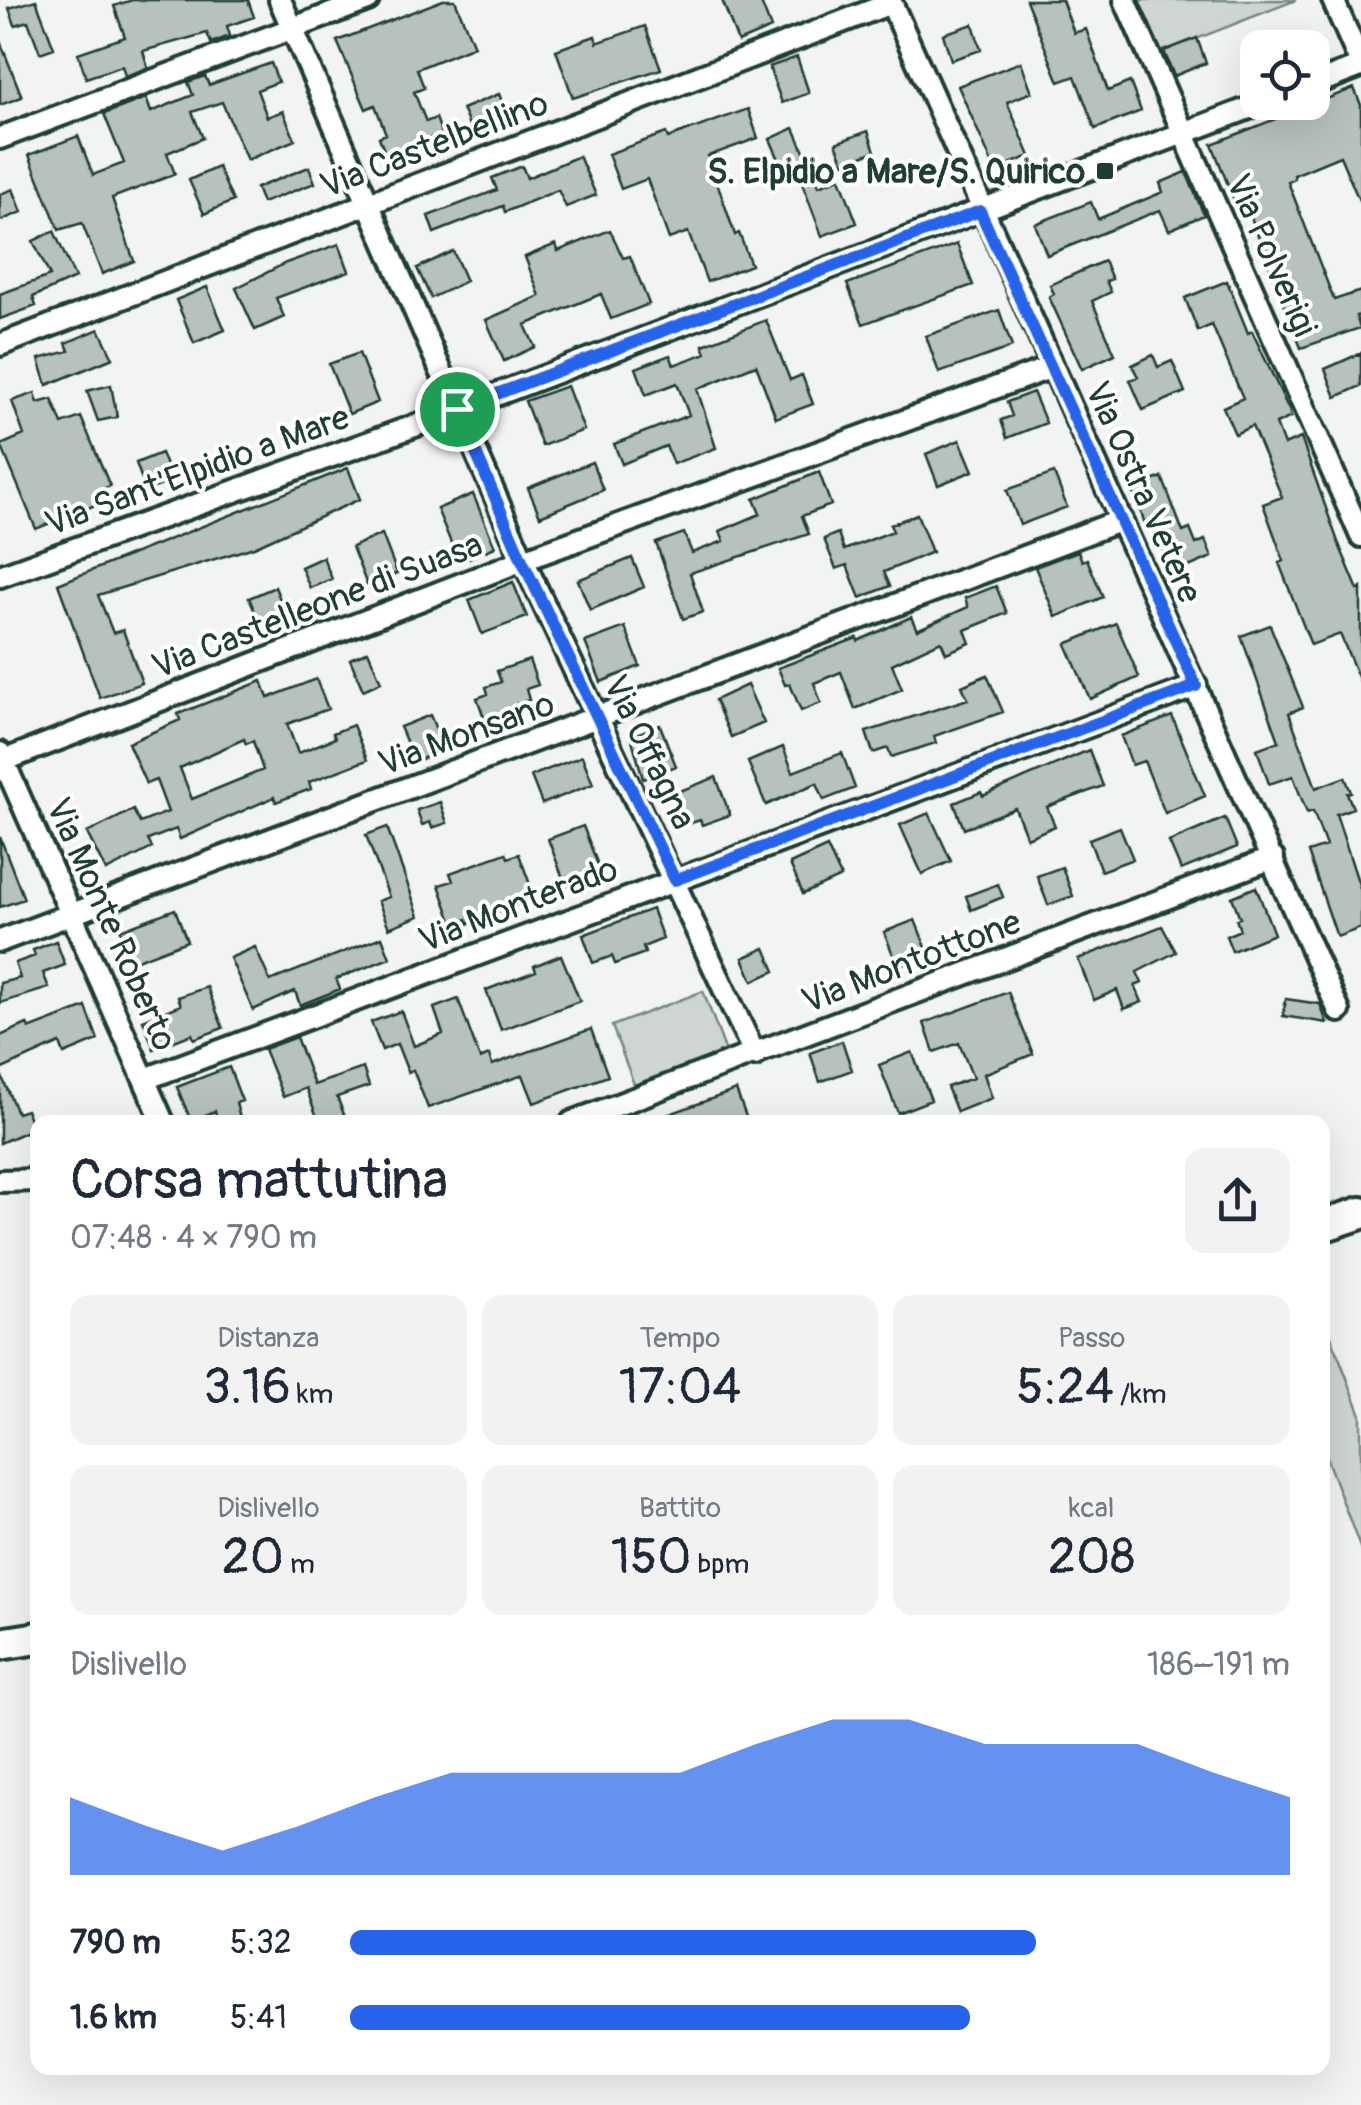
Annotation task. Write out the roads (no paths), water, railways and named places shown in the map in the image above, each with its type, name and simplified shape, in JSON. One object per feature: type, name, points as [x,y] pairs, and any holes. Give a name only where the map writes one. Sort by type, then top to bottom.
[{"type":"street","points":[[280,0],[366,205]]},
{"type":"street","points":[[0,138],[368,0]]},
{"type":"street","name":"Via Polverigi","points":[[1125,0],[1361,536]]},
{"type":"street","points":[[1330,77],[1361,65],[1332,0]]},
{"type":"street","name":"Via Castelbellino","points":[[0,345],[891,2]]},
{"type":"street","name":"Via Ostra Vetere","points":[[891,2],[980,211],[1339,1010]]},
{"type":"street","points":[[980,211],[1240,112]]},
{"type":"street","name":"Via Offagna","points":[[366,205],[522,560],[755,1055]]},
{"type":"street","name":"Via Sant'Elpidio a Mare","points":[[0,576],[417,425],[980,211]]},
{"type":"street","name":"Via Castelleone di Suasa","points":[[1,758],[522,560],[1052,367]]},
{"type":"street","name":"Via Monsano","points":[[0,941],[1122,520]]},
{"type":"street","name":"Via Monterado","points":[[145,1080],[1196,686]]},
{"type":"street","name":"Via Monte Roberto","points":[[1,758],[160,1115]]},
{"type":"street","name":"Via Montottone","points":[[591,1115],[1273,858]]},
{"type":"street","points":[[0,1181],[30,1180]]},
{"type":"street","points":[[1330,1223],[1361,1213]]},
{"type":"street","points":[[0,1644],[30,1639]]},
{"type":"place","name":"S. Elpidio a Mare/S. Quirico","points":[[1105,171]]}]
